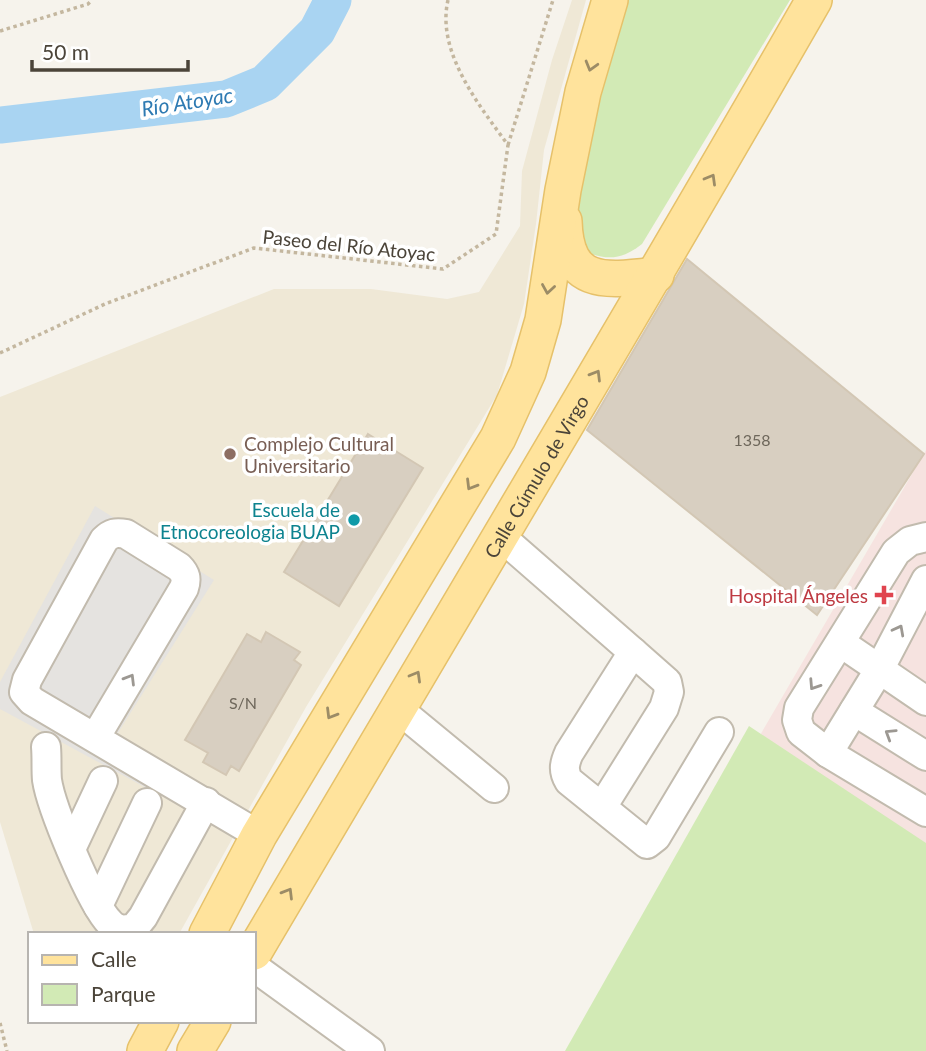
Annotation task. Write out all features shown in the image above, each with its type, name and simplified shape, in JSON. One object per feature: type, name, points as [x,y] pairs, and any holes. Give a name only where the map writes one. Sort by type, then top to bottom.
[{"type":"main road","points":[[208,932],[259,835],[498,438],[528,372],[543,320],[563,190],[583,92],[610,0]]},
{"type":"main road","name":"Calle Cúmulo de Virgo","points":[[256,949],[443,629],[656,275],[814,0]]},
{"type":"main road","points":[[563,190],[565,238],[572,260],[585,273],[605,278],[656,275]]},
{"type":"main road","points":[[443,531],[417,606],[417,613],[443,629]]},
{"type":"main road","points":[[145,1051],[160,1023]]},
{"type":"main road","points":[[195,1051],[212,1023]]},
{"type":"lane","points":[[95,737],[184,588],[186,580],[179,567],[126,534],[118,532],[110,534],[104,540],[27,680],[24,692],[32,701],[259,835]]},
{"type":"lane","points":[[499,535],[667,682],[669,692],[664,708],[602,807]]},
{"type":"lane","points":[[926,537],[910,541],[896,552],[799,708],[797,720],[801,732],[828,752],[926,812]]},
{"type":"lane","points":[[828,752],[879,670],[926,580]]},
{"type":"lane","points":[[841,643],[926,701]]},
{"type":"lane","points":[[633,652],[565,763],[564,773],[569,781],[647,845],[656,837],[719,732]]},
{"type":"lane","points":[[397,708],[494,788]]},
{"type":"lane","points":[[854,711],[926,756]]},
{"type":"lane","points":[[46,747],[47,779],[51,796],[71,849],[98,906],[111,925],[122,930],[134,928],[143,917],[206,802]]},
{"type":"lane","points":[[71,849],[103,780]]},
{"type":"lane","points":[[98,906],[147,803]]},
{"type":"lane","points":[[256,968],[370,1051]]},
{"type":"path","points":[[0,30],[88,4],[92,0]]},
{"type":"path","points":[[448,0],[446,35],[458,68],[508,145]]},
{"type":"path","name":"Paseo del Río Atoyac","points":[[0,353],[105,304],[254,248],[443,269],[496,234],[508,145],[553,0]]},
{"type":"path","points":[[0,1023],[6,1051]]},
{"type":"shaded area","name":"Complejo Cultural Universitario","points":[[572,0],[586,0],[544,150],[524,304],[497,395],[306,707],[180,932],[33,932],[0,822],[0,397],[274,289],[371,289],[447,299],[479,292],[520,226],[522,171],[552,60]]},
{"type":"shaded area","name":"Hospital Ángeles","points":[[926,450],[926,846],[759,737]]},
{"type":"shaded area","points":[[95,506],[214,580],[116,736],[226,831],[0,709],[0,682]]},
{"type":"green space","points":[[622,0],[790,0],[642,244],[623,255],[604,257],[589,253],[571,219]]},
{"type":"green space","points":[[749,726],[926,843],[926,1051],[565,1051]]},
{"type":"building","points":[[687,259],[924,454],[817,615],[587,430]]},
{"type":"building","name":"Escuela de Etnocoreologia BUAP","points":[[368,434],[423,468],[339,606],[284,572]]},
{"type":"building","points":[[266,632],[300,652],[294,660],[301,665],[239,771],[231,766],[226,775],[203,762],[208,753],[185,740],[247,634],[261,642]]},
{"type":"waterway","name":"Río Atoyac","points":[[0,125],[226,99],[265,83],[317,31],[333,0]]},
{"type":"place","name":"Complejo Cultural Universitario","points":[[230,454]]},
{"type":"place","name":"Escuela de Etnocoreologia BUAP","points":[[354,520]]},
{"type":"place","name":"Hospital Ángeles","points":[[884,595]]}]
